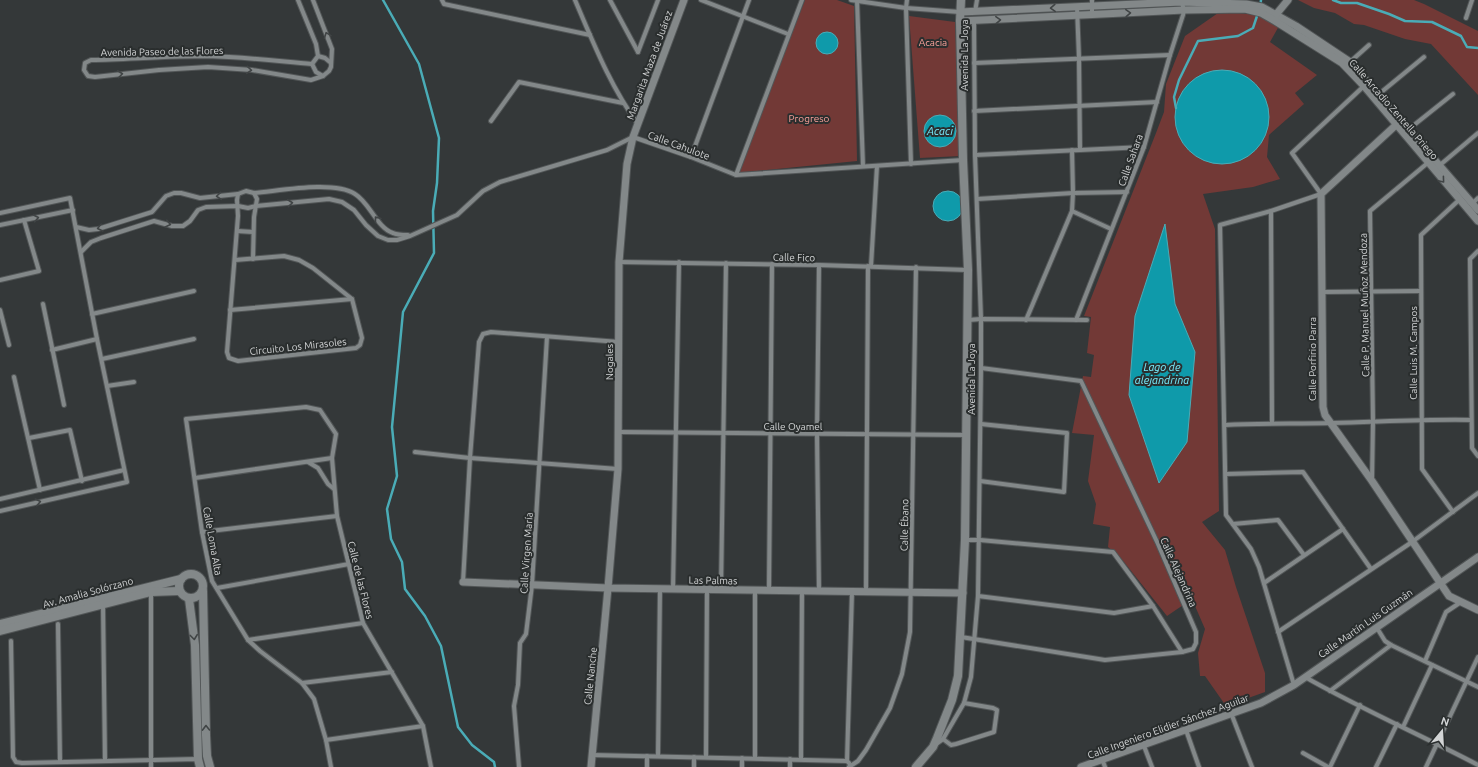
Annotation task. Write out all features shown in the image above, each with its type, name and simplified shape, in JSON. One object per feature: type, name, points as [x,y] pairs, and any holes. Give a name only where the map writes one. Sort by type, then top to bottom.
[{"type":"main road","name":"Avenida La Joya","points":[[916,767],[933,747],[952,700],[958,676],[961,637],[965,540],[968,270],[963,160],[960,21],[961,0]]},
{"type":"main road","points":[[202,592],[197,597],[189,599],[179,591],[179,582],[188,574],[196,575],[203,584],[206,735],[207,756],[210,767]]},
{"type":"main road","name":"Av. Amalia Solórzano","points":[[0,624],[181,579]]},
{"type":"main road","name":"Av. Amalia Solórzano","points":[[0,631],[151,592],[179,591]]},
{"type":"main road","points":[[189,599],[195,645],[198,764]]},
{"type":"street","points":[[298,0],[316,44],[318,56],[312,64],[316,72],[323,76],[329,71],[332,49],[313,0]]},
{"type":"street","points":[[442,0],[444,4],[590,35]]},
{"type":"street","points":[[575,0],[623,103],[638,125]]},
{"type":"street","points":[[610,0],[638,52],[658,0]]},
{"type":"street","name":"Margarita Maza de Juárez","points":[[633,137],[684,0]]},
{"type":"street","points":[[701,0],[788,34]]},
{"type":"street","points":[[691,157],[749,0]]},
{"type":"street","points":[[736,175],[802,0]]},
{"type":"street","points":[[851,0],[906,8],[960,12],[1077,7],[1092,3],[1181,1],[1245,6]]},
{"type":"street","points":[[907,0],[911,164]]},
{"type":"street","name":"Avenida La Joya","points":[[933,747],[943,738],[964,703],[971,677],[978,596],[980,540],[981,319],[974,111],[974,21],[977,0]]},
{"type":"street","points":[[1274,17],[1288,0]]},
{"type":"street","points":[[1466,18],[1472,0]]},
{"type":"street","points":[[857,1],[863,166]]},
{"type":"street","points":[[1181,1],[1184,10]]},
{"type":"street","points":[[1092,3],[1092,15]]},
{"type":"street","points":[[960,21],[1245,6]]},
{"type":"street","name":"Calle Arcadio Zentella Priego","points":[[1245,6],[1261,10],[1350,62],[1409,129],[1459,200],[1478,221]]},
{"type":"street","points":[[1077,7],[1080,58],[1080,150]]},
{"type":"street","name":"Calle Sahara","points":[[1076,320],[1144,147],[1170,55],[1184,15],[1184,10]]},
{"type":"street","name":"Calle Arcadio Zentella Priego","points":[[1274,17],[1342,63],[1364,86],[1396,125],[1431,160],[1440,165],[1475,200],[1478,210]]},
{"type":"street","points":[[1350,62],[1369,45]]},
{"type":"street","points":[[974,63],[1170,55]]},
{"type":"street","points":[[318,56],[331,62]]},
{"type":"street","name":"Avenida Paseo de las Flores","points":[[312,64],[216,57],[170,57],[91,60],[85,63],[84,70],[88,76],[95,77],[159,70],[208,67],[252,70],[311,80],[323,76]]},
{"type":"street","points":[[1379,94],[1424,57]]},
{"type":"street","points":[[491,121],[519,82],[623,103]]},
{"type":"street","points":[[1321,194],[1292,153],[1364,86]]},
{"type":"street","points":[[1409,129],[1453,94]]},
{"type":"street","points":[[974,111],[1157,102]]},
{"type":"street","points":[[1294,685],[1259,567],[1251,549],[1226,515],[1220,225],[1271,211],[1321,194],[1396,125]]},
{"type":"street","points":[[1440,165],[1478,133]]},
{"type":"street","name":"Calle Cahulote","points":[[256,206],[329,199],[342,202],[354,210],[366,225],[378,236],[388,240],[397,240],[410,236],[452,217],[483,192],[500,182],[607,150],[633,137],[691,157],[736,175],[963,160]]},
{"type":"street","name":"Nogales","points":[[608,588],[618,469],[619,262],[627,164],[633,137]]},
{"type":"street","points":[[975,155],[1144,147]]},
{"type":"street","points":[[1026,320],[1072,211],[1072,150]]},
{"type":"street","name":"Calle P. Manuel Muñoz Mendoza","points":[[1372,481],[1373,421],[1370,211],[1431,160]]},
{"type":"street","points":[[866,592],[866,434],[870,266],[877,166]]},
{"type":"street","points":[[76,227],[89,230],[98,229],[152,212],[166,196],[174,193],[181,193],[200,198],[238,194],[246,191],[254,193],[321,187],[341,189],[354,193],[364,201],[385,229],[393,233],[410,236]]},
{"type":"street","points":[[977,199],[1073,193],[1127,192]]},
{"type":"street","points":[[253,259],[253,232],[257,199],[254,193]]},
{"type":"street","name":"Circuito Los Mirasoles","points":[[238,194],[236,200],[238,206],[235,260],[227,352],[229,358],[238,361],[356,348],[360,345],[362,338],[352,299]]},
{"type":"street","name":"Calle Porfirio Parra","points":[[1321,194],[1323,407],[1325,415],[1372,481],[1449,596],[1478,610]]},
{"type":"street","points":[[0,213],[70,198],[97,339],[127,482],[0,511]]},
{"type":"street","name":"Calle Luis M. Campos","points":[[1453,512],[1422,469],[1420,235],[1459,200]]},
{"type":"street","points":[[81,252],[91,242],[154,221],[172,226],[183,226],[190,221],[198,210],[206,207],[238,206],[248,208],[256,206]]},
{"type":"street","points":[[0,225],[73,210]]},
{"type":"street","points":[[1072,211],[1111,229]]},
{"type":"street","points":[[1271,211],[1272,422]]},
{"type":"street","points":[[0,280],[39,271],[24,220]]},
{"type":"street","points":[[237,230],[253,232]]},
{"type":"street","points":[[1478,251],[1470,259],[1472,448],[1478,456]]},
{"type":"street","points":[[235,260],[284,256],[299,260],[313,268],[352,299]]},
{"type":"street","name":"Calle Fico","points":[[619,262],[916,267],[968,270]]},
{"type":"street","points":[[673,589],[679,262]]},
{"type":"street","points":[[721,590],[722,433],[726,263]]},
{"type":"street","points":[[769,590],[772,264]]},
{"type":"street","points":[[818,591],[817,434],[819,265]]},
{"type":"street","name":"Calle Ébano","points":[[850,766],[858,761],[866,750],[890,708],[902,674],[910,632],[916,267]]},
{"type":"street","points":[[92,314],[194,291]]},
{"type":"street","points":[[1322,292],[1421,291]]},
{"type":"street","points":[[230,310],[352,299]]},
{"type":"street","points":[[43,304],[64,405]]},
{"type":"street","points":[[0,310],[9,345]]},
{"type":"street","points":[[968,320],[1087,320]]},
{"type":"street","points":[[463,582],[470,458],[479,342],[483,334],[491,332],[619,342]]},
{"type":"street","name":"Calle Virgen María","points":[[519,767],[514,706],[518,685],[520,643],[526,634],[532,585],[547,337]]},
{"type":"street","points":[[52,350],[97,339]]},
{"type":"street","points":[[102,359],[194,339]]},
{"type":"street","name":"Calle Alejandrina","points":[[981,368],[1081,381],[1158,544],[1196,632],[1196,642],[1192,649],[1182,652]]},
{"type":"street","points":[[14,377],[40,490]]},
{"type":"street","points":[[107,386],[134,382]]},
{"type":"street","name":"Calle Loma Alta","points":[[320,410],[306,407],[186,419],[202,532],[212,581],[248,640],[302,683],[314,699],[326,740],[331,767]]},
{"type":"street","name":"Calle de las Flores","points":[[320,410],[336,434],[332,458],[337,516],[363,623],[422,726],[431,767]]},
{"type":"street","points":[[1225,425],[1272,422],[1330,423],[1422,419],[1471,420]]},
{"type":"street","points":[[980,481],[1064,492],[1066,432],[981,424]]},
{"type":"street","points":[[29,438],[70,430],[82,481]]},
{"type":"street","name":"Calle Oyamel","points":[[619,432],[967,435]]},
{"type":"street","points":[[415,452],[470,458],[618,469]]},
{"type":"street","points":[[195,478],[332,458]]},
{"type":"street","points":[[307,462],[318,468],[328,484],[335,489]]},
{"type":"street","points":[[0,499],[124,470]]},
{"type":"street","points":[[1226,474],[1303,472],[1371,569]]},
{"type":"street","points":[[1278,632],[1412,542],[1478,494]]},
{"type":"street","points":[[202,532],[337,516]]},
{"type":"street","points":[[1233,524],[1278,520],[1304,555]]},
{"type":"street","points":[[1264,583],[1343,529]]},
{"type":"street","points":[[961,637],[1105,660],[1182,652],[1152,606],[1113,552],[980,540],[965,540]]},
{"type":"street","name":"Calle Martín Luis Guzmán","points":[[1261,703],[1294,685],[1478,557]]},
{"type":"street","points":[[217,588],[348,564]]},
{"type":"street","name":"Las Palmas","points":[[463,582],[608,588],[963,593]]},
{"type":"street","name":"Calle Nanche","points":[[591,767],[608,588]]},
{"type":"street","points":[[658,756],[660,589]]},
{"type":"street","points":[[706,757],[707,590]]},
{"type":"street","points":[[755,590],[755,758]]},
{"type":"street","points":[[801,759],[802,591]]},
{"type":"street","points":[[151,592],[151,767]]},
{"type":"street","points":[[850,766],[847,761],[852,592]]},
{"type":"street","points":[[978,596],[1114,613],[1152,606]]},
{"type":"street","points":[[1425,661],[1446,612],[1461,602]]},
{"type":"street","points":[[104,604],[105,761]]},
{"type":"street","points":[[248,640],[363,623]]},
{"type":"street","points":[[58,624],[60,762]]},
{"type":"street","points":[[1377,628],[1385,641],[1391,645],[1478,687]]},
{"type":"street","points":[[11,641],[13,758],[16,762],[151,761],[198,764]]},
{"type":"street","points":[[1330,691],[1391,645]]},
{"type":"street","points":[[1426,767],[1478,657]]},
{"type":"street","points":[[1403,726],[1432,665]]},
{"type":"street","points":[[302,683],[392,672]]},
{"type":"street","points":[[1305,677],[1330,691],[1477,764],[1478,759]]},
{"type":"street","points":[[943,738],[951,744],[956,744],[994,732],[997,710],[964,703]]},
{"type":"street","name":"Calle Ingeniero Elidier Sánchez Aguilar","points":[[1081,767],[1144,746],[1261,703]]},
{"type":"street","points":[[1303,753],[1329,767],[1360,705]]},
{"type":"street","points":[[1231,713],[1252,767]]},
{"type":"street","points":[[1376,767],[1397,724]]},
{"type":"street","points":[[326,740],[422,726]]},
{"type":"street","points":[[1186,730],[1198,767]]},
{"type":"street","points":[[1144,746],[1152,767]]},
{"type":"street","points":[[592,755],[847,761]]},
{"type":"street","points":[[647,756],[647,767]]},
{"type":"street","points":[[694,757],[694,767]]},
{"type":"street","points":[[742,758],[742,767]]},
{"type":"street","points":[[790,759],[790,767]]},
{"type":"street","points":[[1102,760],[1105,767]]},
{"type":"green space","name":"Progreso","points":[[805,0],[837,0],[854,6],[857,161],[737,173]]},
{"type":"green space","points":[[1298,0],[1414,0],[1478,31],[1478,95],[1431,44],[1405,39],[1364,25],[1354,24],[1335,13],[1314,8]]},
{"type":"green space","points":[[1218,13],[1250,14],[1264,18],[1279,26],[1270,42],[1317,75],[1295,93],[1304,104],[1269,135],[1267,157],[1280,179],[1253,187],[1203,194],[1215,229],[1219,511],[1202,522],[1225,550],[1265,673],[1265,692],[1226,706],[1205,676],[1200,676],[1198,653],[1205,629],[1192,599],[1167,616],[1120,557],[1108,547],[1110,527],[1093,524],[1096,504],[1088,481],[1094,435],[1072,433],[1083,376],[1091,377],[1094,355],[1087,353],[1091,317],[1084,316],[1164,112],[1166,84],[1185,36]]},
{"type":"green space","name":"Acacia","points":[[909,16],[955,22],[961,156],[920,158]]},
{"type":"water","points":[[827,32],[835,35],[838,43],[835,51],[827,54],[819,51],[816,43],[819,35]]},
{"type":"water","points":[[1222,70],[1240,74],[1255,84],[1265,99],[1269,117],[1265,135],[1255,150],[1240,160],[1222,164],[1204,160],[1189,150],[1179,135],[1175,117],[1179,99],[1189,84],[1204,74]]},
{"type":"water","name":"Acaci","points":[[937,115],[943,115],[953,122],[956,131],[955,137],[949,144],[943,147],[937,147],[927,140],[924,134],[924,128],[931,118]]},
{"type":"water","points":[[948,191],[959,195],[963,206],[959,217],[948,221],[937,217],[933,206],[937,195]]},
{"type":"water","name":"Lago de alejandrina","points":[[1165,224],[1175,304],[1195,352],[1187,442],[1159,483],[1129,395],[1135,316]]},
{"type":"waterway","points":[[383,0],[419,64],[439,138],[437,183],[433,211],[434,253],[403,312],[392,427],[397,476],[387,509],[391,539],[402,562],[405,589],[425,616],[441,646],[458,727],[472,745],[494,762],[495,767]]},
{"type":"waterway","points":[[1260,7],[1261,0]]},
{"type":"waterway","points":[[1333,0],[1341,3],[1357,3],[1405,21],[1432,22],[1461,36],[1467,47],[1478,48]]},
{"type":"waterway","points":[[1176,108],[1174,97],[1179,80],[1198,41],[1238,36],[1253,28],[1258,13]]}]
